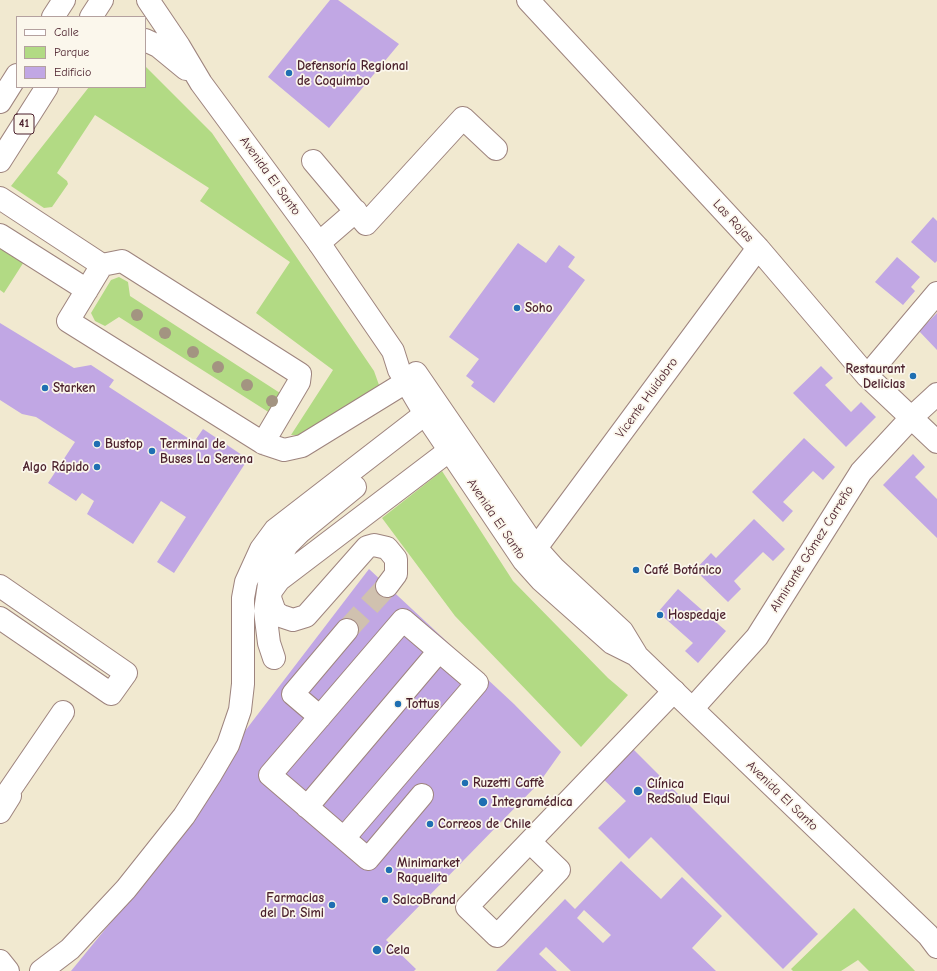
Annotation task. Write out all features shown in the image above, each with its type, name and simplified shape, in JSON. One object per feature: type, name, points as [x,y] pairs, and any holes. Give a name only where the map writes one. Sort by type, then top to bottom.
[{"type":"main road","points":[[55,16],[64,0]]},
{"type":"main road","points":[[93,16],[102,0]]},
{"type":"main road","name":"Avenida El Santo","points":[[148,0],[179,46],[201,83],[319,242],[394,351],[409,363],[536,548],[554,568],[622,631],[636,655]]},
{"type":"main road","name":"Las Rojas","points":[[528,0],[557,29],[758,248],[867,376],[937,442]]},
{"type":"main road","points":[[146,40],[158,46],[201,83]]},
{"type":"main road","name":"41","points":[[0,102],[16,77]]},
{"type":"main road","name":"41","points":[[0,161],[46,88]]},
{"type":"main road","points":[[313,161],[366,224],[463,118],[496,149]]},
{"type":"main road","points":[[0,198],[102,265],[122,261],[300,374],[299,382],[263,443]]},
{"type":"main road","points":[[319,242],[356,211]]},
{"type":"main road","points":[[0,235],[87,290]]},
{"type":"main road","name":"Vicente Huidobro","points":[[536,548],[758,248]]},
{"type":"main road","points":[[102,265],[68,321],[263,443],[284,450],[302,446],[406,382]]},
{"type":"main road","points":[[867,376],[937,293]]},
{"type":"main road","name":"Avenida El Santo","points":[[394,351],[399,370],[428,419],[524,561],[541,580],[612,642],[636,655],[693,708],[934,942]]},
{"type":"main road","name":"Almirante Gómez Carreño","points":[[693,708],[757,637],[860,472],[911,418],[937,394]]},
{"type":"main road","points":[[274,658],[266,627],[266,595],[270,577],[287,545],[428,419]]},
{"type":"main road","points":[[41,971],[70,949],[126,889],[184,816],[228,745],[240,710],[243,684],[243,598],[246,582],[261,549],[275,530],[428,419]]},
{"type":"main road","points":[[387,586],[396,574],[396,559],[387,548],[374,545],[367,547],[306,616],[293,620],[280,616],[275,612],[270,598],[274,585],[279,580],[450,450]]},
{"type":"main road","points":[[0,586],[126,673],[111,694],[0,618]]},
{"type":"main road","points":[[344,838],[477,683],[403,620],[270,775],[368,859],[422,796]]},
{"type":"main road","points":[[320,717],[293,694],[347,630]]},
{"type":"main road","points":[[307,806],[439,651]]},
{"type":"main road","points":[[530,842],[674,691]]},
{"type":"main road","points":[[4,796],[63,712]]},
{"type":"main road","points":[[0,961],[8,971]]},
{"type":"green space","points":[[146,67],[212,133],[374,371],[379,385],[301,435],[291,435],[333,370],[256,313],[290,262],[200,201],[209,188],[95,115],[57,173],[67,181],[68,184],[52,207],[44,208],[11,186],[88,88],[146,88]]},
{"type":"green space","points":[[0,240],[27,257],[4,293],[0,290]]},
{"type":"green space","points":[[119,277],[128,282],[130,296],[280,393],[270,413],[119,317],[105,326],[95,321],[91,313],[111,280]]},
{"type":"green space","points":[[442,471],[513,581],[608,678],[628,695],[581,747],[455,616],[382,518]]},
{"type":"green space","points":[[854,908],[915,971],[869,971],[858,960],[841,971],[793,971],[791,969]]},
{"type":"building","points":[[330,0],[338,0],[399,44],[329,128],[268,77]]},
{"type":"building","points":[[933,217],[937,221],[937,261],[935,263],[911,242]]},
{"type":"building","name":"Soho","points":[[518,243],[546,263],[559,245],[575,257],[568,267],[585,280],[494,403],[471,386],[474,382],[466,376],[479,359],[449,337]]},
{"type":"building","points":[[897,257],[920,277],[911,287],[915,291],[903,305],[875,282]]},
{"type":"building","points":[[937,313],[937,350],[919,331]]},
{"type":"building","name":"Terminal de Buses La Serena","points":[[0,323],[74,368],[91,365],[114,380],[109,387],[194,442],[203,429],[248,459],[174,573],[157,562],[186,517],[161,501],[133,544],[87,514],[94,501],[82,493],[76,501],[48,483],[75,442],[36,417],[22,414],[0,400]]},
{"type":"building","points":[[821,366],[833,378],[825,385],[851,412],[861,402],[876,417],[846,447],[793,393]]},
{"type":"building","points":[[804,438],[835,467],[823,480],[813,471],[783,502],[793,511],[783,522],[752,492]]},
{"type":"building","points":[[913,454],[925,467],[915,477],[937,499],[937,538],[883,485]]},
{"type":"building","points":[[754,519],[785,549],[773,561],[763,552],[734,581],[741,589],[728,602],[695,570],[711,553],[716,558]]},
{"type":"building","points":[[369,569],[514,704],[561,752],[539,783],[386,940],[416,969],[414,971],[71,971],[196,818],[232,748]]},
{"type":"building","points":[[678,589],[726,631],[698,663],[685,651],[693,643],[658,612]]},
{"type":"building","points":[[629,745],[818,934],[783,969],[651,837],[629,859],[598,828],[626,801],[599,775]]},
{"type":"building","points":[[621,861],[661,899],[682,877],[722,916],[692,948],[716,971],[571,971],[546,947],[539,954],[557,971],[496,971],[565,899],[575,909]],"holes":[[[584,910],[611,935],[603,943],[577,918]]]},
{"type":"tunnel","points":[[347,630],[387,586]]},
{"type":"place","name":"Defensoría Regional de Coquimbo","points":[[289,73]]},
{"type":"place","name":"Soho","points":[[517,308]]},
{"type":"place","name":"Restaurant Delicias","points":[[913,376]]},
{"type":"place","name":"Starken","points":[[45,388]]},
{"type":"place","name":"Bustop","points":[[97,444]]},
{"type":"place","name":"Terminal de Buses La Serena","points":[[152,451]]},
{"type":"place","name":"Algo Rápido","points":[[97,467]]},
{"type":"place","name":"Café Botánico","points":[[636,570]]},
{"type":"place","name":"Hospedaje","points":[[660,615]]},
{"type":"place","name":"Tottus","points":[[398,704]]},
{"type":"place","name":"Ruzetti Caffè","points":[[465,783]]},
{"type":"place","name":"Clínica RedSalud Elqui","points":[[638,791]]},
{"type":"place","name":"Integramédica","points":[[483,802]]},
{"type":"place","name":"Correos de Chile","points":[[430,824]]},
{"type":"place","name":"Minimarket Raquelita","points":[[389,870]]},
{"type":"place","name":"SalcoBrand","points":[[385,900]]},
{"type":"place","name":"Farmacias del Dr. Simi","points":[[332,905]]},
{"type":"place","name":"Cela","points":[[377,950]]}]
